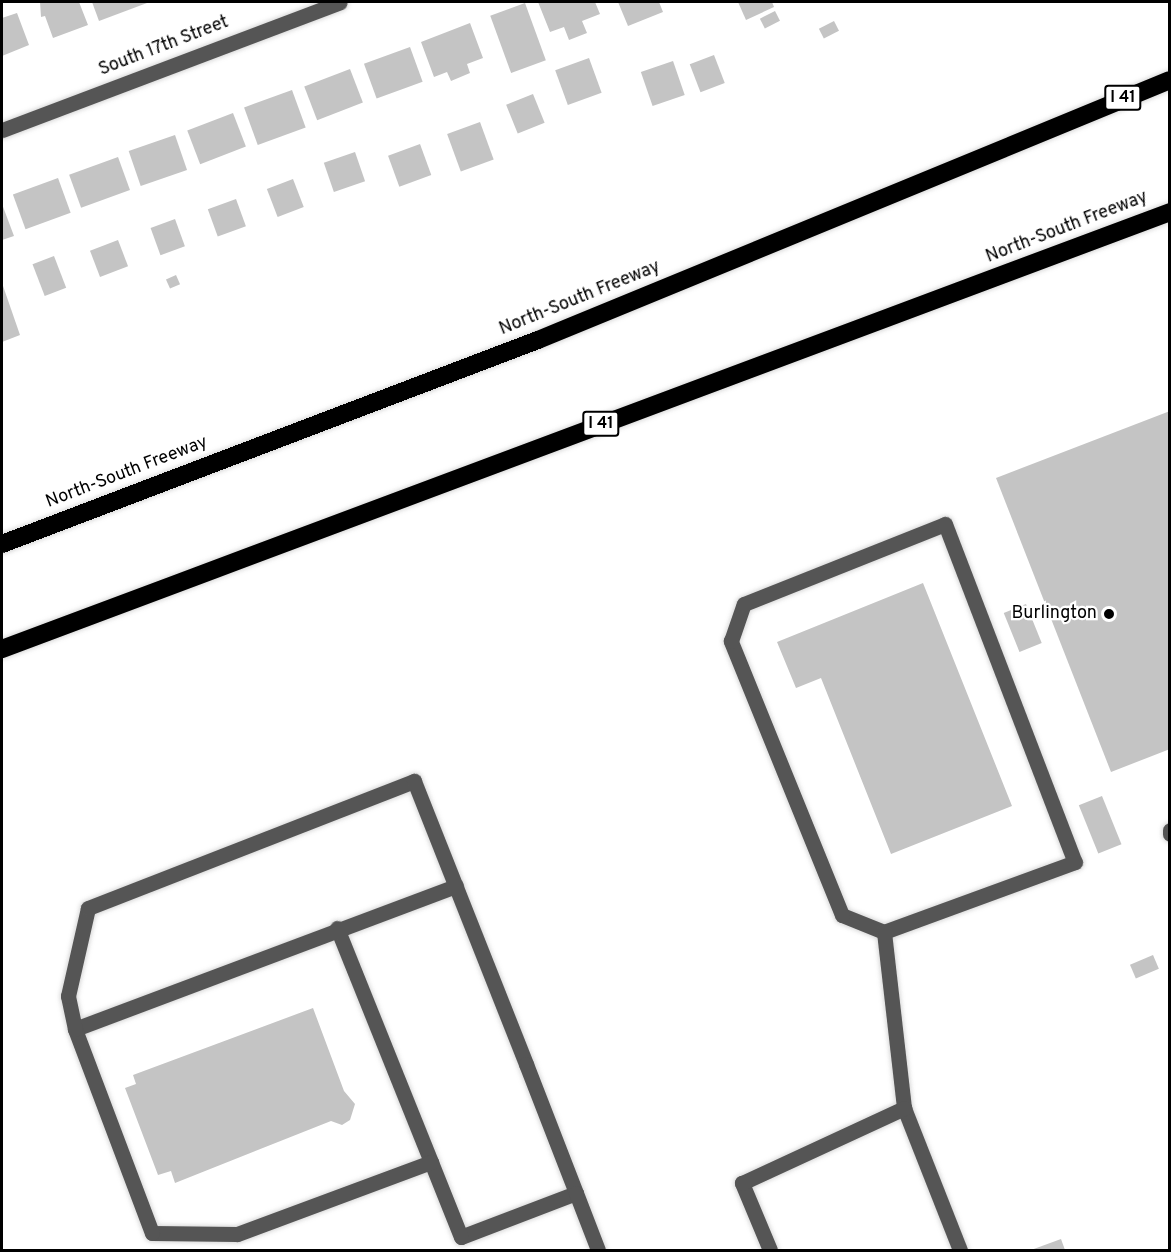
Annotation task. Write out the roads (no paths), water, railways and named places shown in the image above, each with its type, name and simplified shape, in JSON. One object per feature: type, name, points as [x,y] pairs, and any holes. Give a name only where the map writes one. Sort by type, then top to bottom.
[{"type":"highway","points":[[1077,116],[1170,68]]},
{"type":"highway","name":"North-South Freeway","points":[[2,544],[538,340],[1077,116],[1170,80]]},
{"type":"highway","name":"North-South Freeway","points":[[2,649],[1170,212]]},
{"type":"highway","points":[[2,655],[32,637]]},
{"type":"street","name":"South 17th Street","points":[[2,130],[332,3]]},
{"type":"street","points":[[945,524],[1075,862],[884,932],[842,915],[731,641],[744,604],[945,524]]},
{"type":"street","points":[[431,1162],[237,1234],[153,1233],[75,1029],[68,996],[88,908],[414,781],[598,1251]]},
{"type":"street","points":[[75,1029],[337,928],[456,886]]},
{"type":"street","points":[[337,928],[461,1237],[576,1193]]},
{"type":"street","points":[[884,932],[904,1108],[960,1251]]},
{"type":"street","points":[[770,1251],[742,1183],[904,1108]]},
{"type":"place","name":"Burlington","points":[[1109,614]]}]
